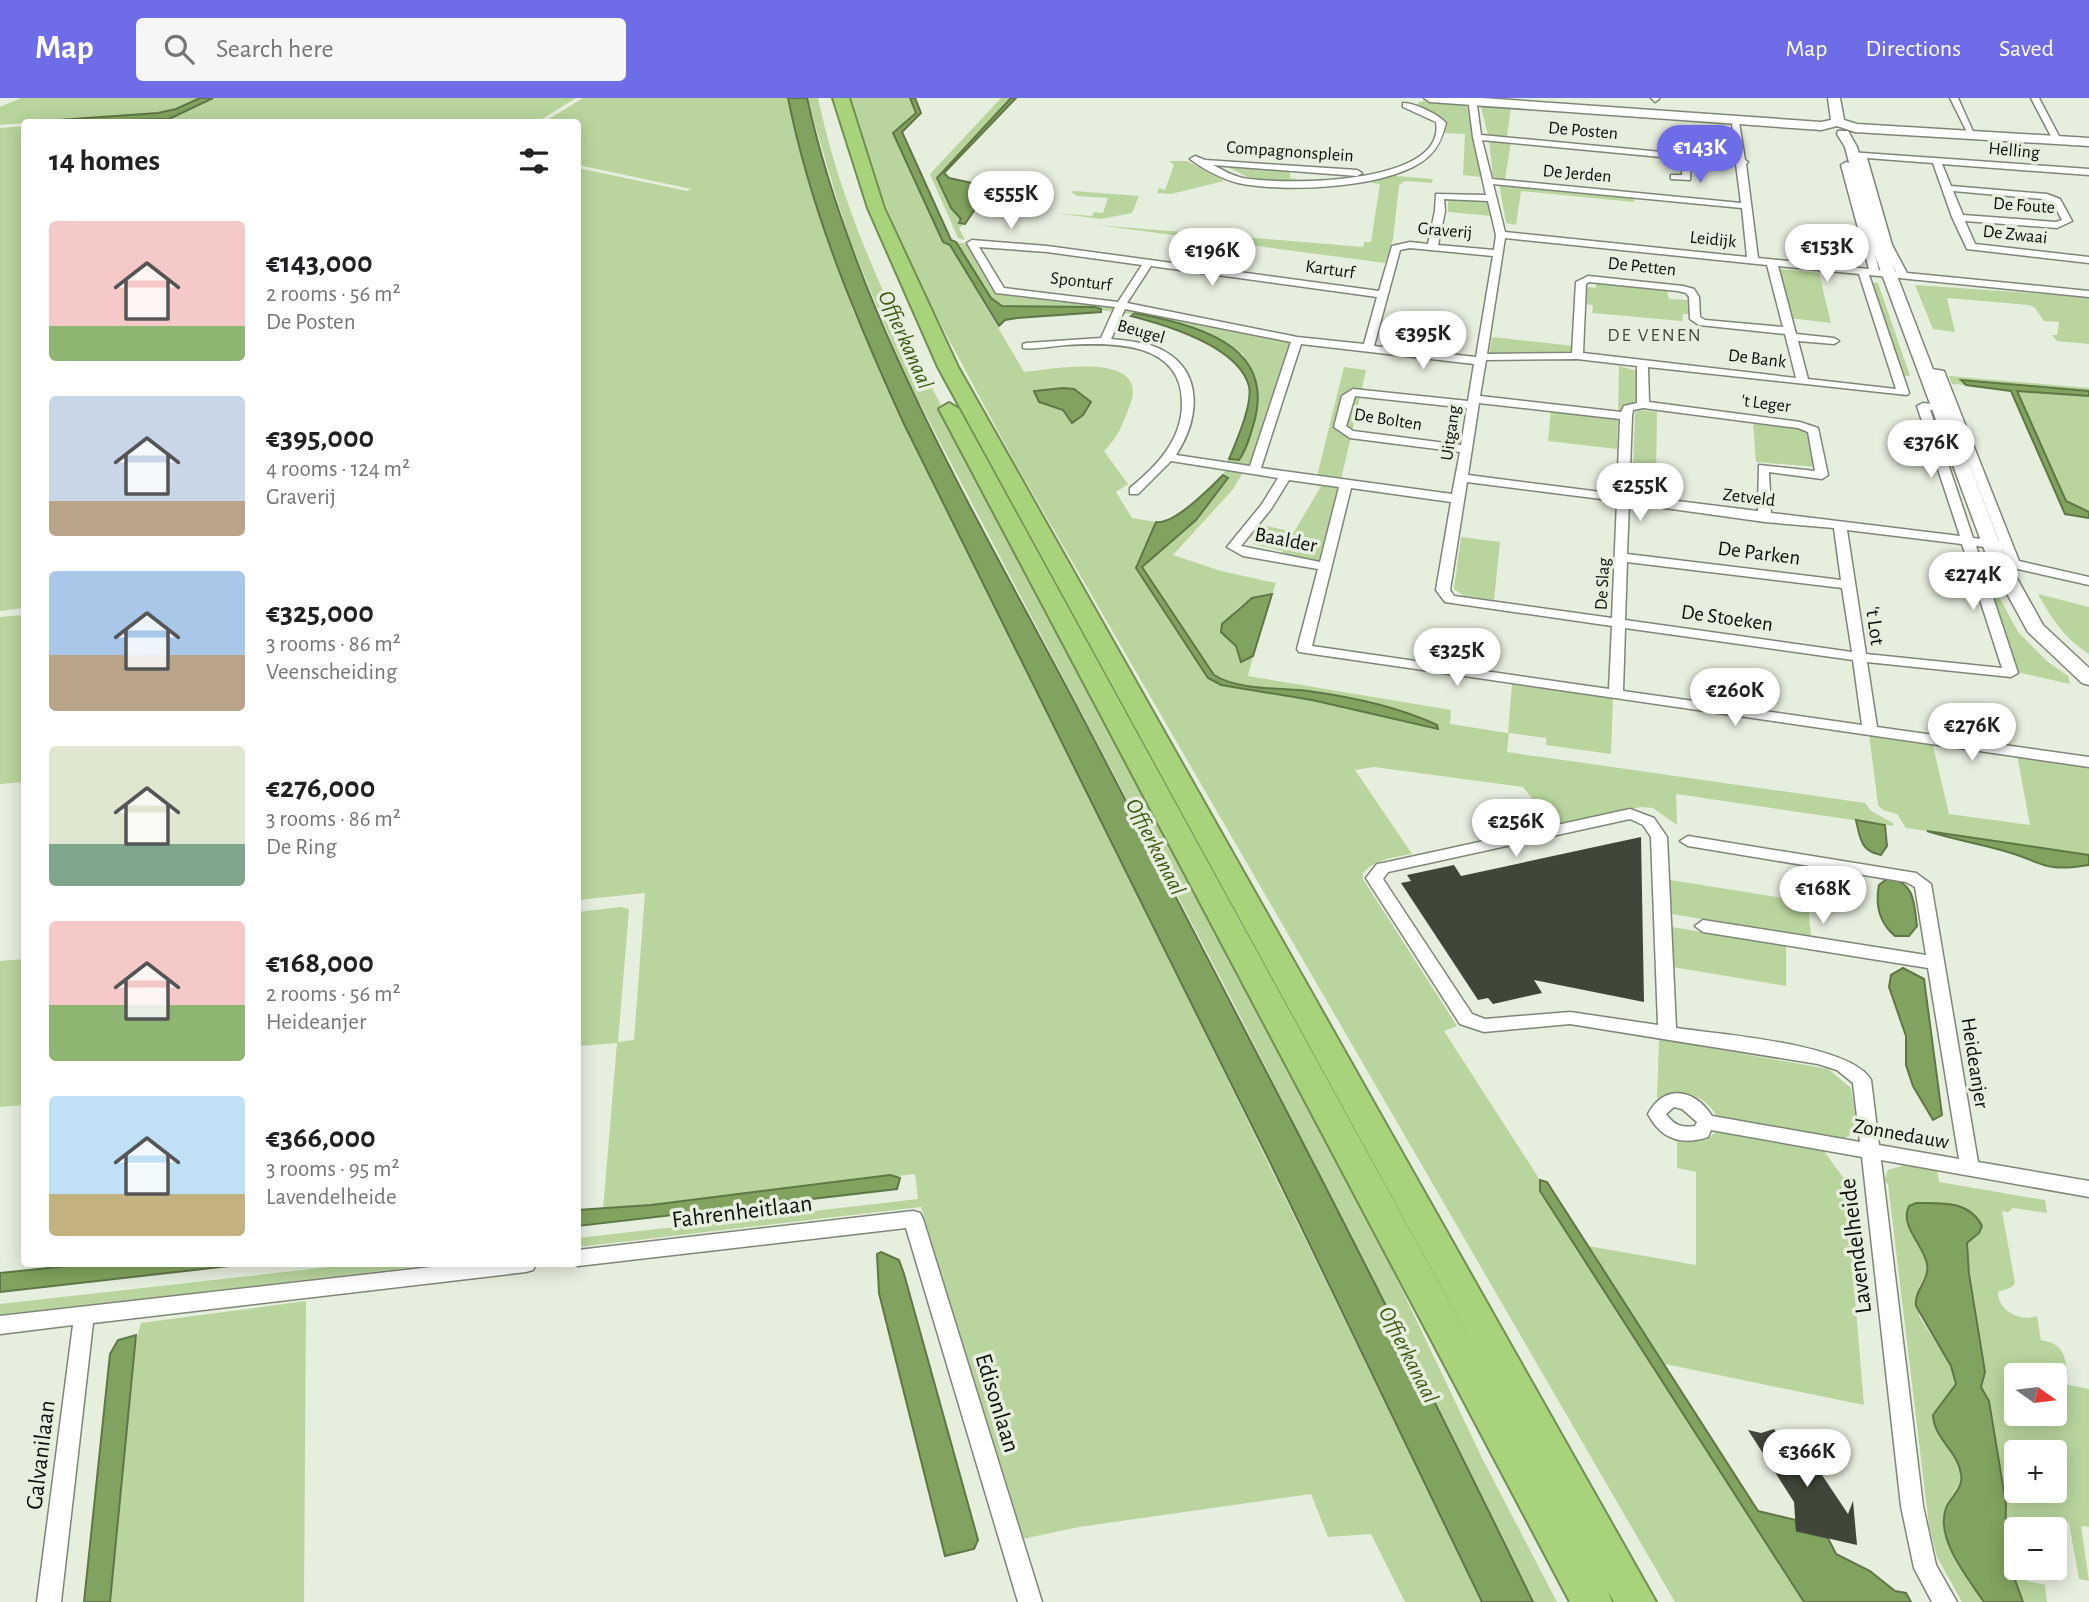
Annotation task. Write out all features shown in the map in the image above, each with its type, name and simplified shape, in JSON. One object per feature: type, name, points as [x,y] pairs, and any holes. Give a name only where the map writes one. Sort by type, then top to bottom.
[{"type":"highway","points":[[825,98],[853,195],[891,290]]},
{"type":"highway","points":[[841,98],[876,208],[948,367],[1636,1602]]},
{"type":"highway","points":[[916,343],[1035,571],[1592,1602]]},
{"type":"main road","points":[[1430,98],[1821,126],[1830,132],[1845,128],[2089,142]]},
{"type":"main road","points":[[1834,98],[1845,128],[1883,275],[1925,371],[1931,407],[2035,628],[2085,671]]},
{"type":"street","points":[[1954,98],[1972,134]]},
{"type":"street","points":[[2035,98],[2057,140]]},
{"type":"street","name":"Uitgang","points":[[1443,590],[1501,235],[1477,137],[1471,99]]},
{"type":"street","name":"Compagnonsplein","points":[[1377,175],[1198,160],[1238,180],[1315,185],[1377,175],[1420,159],[1438,141],[1441,127],[1408,105]]},
{"type":"street","points":[[1736,124],[1743,162],[1753,261]]},
{"type":"street","name":"De Posten","points":[[1477,137],[1743,162]]},
{"type":"street","points":[[1674,177],[1687,178],[1686,156]]},
{"type":"street","name":"Helling","points":[[1853,160],[1936,160],[2089,172]]},
{"type":"street","points":[[1936,160],[1957,217]]},
{"type":"street","name":"De Jerden","points":[[1487,181],[1748,206]]},
{"type":"street","name":"De Foute","points":[[1946,188],[2044,196],[2057,201],[2067,221],[2057,225],[1957,217]]},
{"type":"street","points":[[1432,247],[1440,211],[1438,196],[1492,198]]},
{"type":"street","name":"De Zwaai","points":[[1957,217],[1968,245],[1976,250],[2089,260]]},
{"type":"street","name":"Leidijk","points":[[1501,235],[2089,294]]},
{"type":"street","name":"Sponturf","points":[[1047,249],[972,243],[1000,291],[1121,304],[1297,340],[1368,348]]},
{"type":"street","name":"Graverij","points":[[1368,348],[1396,248],[1410,245],[1498,254]]},
{"type":"street","name":"Karturf","points":[[1047,249],[1382,295]]},
{"type":"street","points":[[1105,340],[1121,304],[1148,263]]},
{"type":"street","points":[[1772,263],[1803,382]]},
{"type":"street","name":"De Bank","points":[[1481,359],[1577,356],[1903,393],[1883,275]]},
{"type":"street","name":"De Petten","points":[[1577,356],[1581,282],[1588,279],[1679,288],[1690,291],[1694,297],[1695,319],[1703,323],[1792,334]]},
{"type":"street","points":[[1792,334],[1834,341]]},
{"type":"street","name":"Beugel","points":[[1027,346],[1105,340],[1132,344],[1168,358],[1189,379],[1191,396],[1185,427],[1169,457],[1155,475],[1134,491]]},
{"type":"street","points":[[1254,472],[1297,340]]},
{"type":"street","points":[[1368,348],[1481,359]]},
{"type":"street","points":[[1473,402],[1626,416],[1628,408],[1643,405],[1642,363]]},
{"type":"street","points":[[1925,371],[1940,373],[1998,545],[2014,564],[2089,581]]},
{"type":"street","name":"De Bolten","points":[[1466,449],[1350,434],[1340,427],[1348,396],[1353,392],[1473,402]]},
{"type":"street","name":"'t Leger","points":[[1643,405],[1800,425],[1814,430],[1822,475],[1763,468],[1765,518]]},
{"type":"street","points":[[1931,407],[1970,542]]},
{"type":"street","name":"De Slag","points":[[1616,693],[1626,416]]},
{"type":"street","points":[[1169,457],[1254,472],[1459,499]]},
{"type":"street","name":"Baalder","points":[[1286,476],[1267,506],[1233,547],[1243,552],[1326,567]]},
{"type":"street","name":"Zetveld","points":[[1462,478],[1765,518],[1998,545]]},
{"type":"street","points":[[1346,485],[1304,649],[2089,762]]},
{"type":"street","name":"'t Lot","points":[[1840,527],[1865,729]]},
{"type":"street","name":"De Stoeken","points":[[1443,590],[1451,599],[1468,604],[1858,657],[2011,673],[1970,542]]},
{"type":"street","name":"De Parken","points":[[1622,557],[1848,585]]},
{"type":"street","name":"Lavendelheide","points":[[1667,1031],[1659,837],[1654,825],[1643,817],[1630,814],[1383,868],[1374,878],[1466,1019],[1484,1026],[1570,1018],[1667,1031],[1819,1057],[1843,1065],[1862,1080],[1912,1506],[1925,1568],[1945,1602]]},
{"type":"street","name":"Heideanjer","points":[[1688,841],[1910,877],[1923,884],[1970,1170]]},
{"type":"street","points":[[1703,926],[1936,963]]},
{"type":"street","name":"Zonnedauw","points":[[1706,1122],[2089,1189]]},
{"type":"street","name":"Fahrenheitlaan","points":[[581,1258],[913,1219]]},
{"type":"street","name":"Edisonlaan","points":[[913,1219],[1030,1602]]},
{"type":"street","points":[[0,1325],[500,1267]]},
{"type":"street","name":"Galvanilaan","points":[[49,1602],[84,1315]]},
{"type":"shaded area","points":[[21,98],[200,98],[176,109],[158,113],[79,119],[21,119],[21,123],[0,125],[0,107]]},
{"type":"shaded area","points":[[213,98],[576,98],[542,119],[169,119]]},
{"type":"shaded area","points":[[583,98],[788,98],[808,174],[853,311],[1482,1602],[1405,1602],[1371,1534],[1328,1537],[1311,1494],[1079,1527],[1018,1540],[921,1207],[581,1247],[581,1238],[918,1199],[915,1174],[603,1210],[617,1043],[581,1046],[581,912],[620,907],[629,909],[618,1042],[634,1040],[645,893],[581,900],[581,169],[687,191],[691,189],[581,166],[581,119],[549,119]]},
{"type":"shaded area","points":[[807,98],[818,98],[832,155],[851,211],[896,319],[1384,1252],[1482,1458],[1557,1602],[1533,1602],[1233,1002],[907,379],[848,236]]},
{"type":"shaded area","points":[[847,98],[910,98],[916,113],[893,133],[943,242],[950,245],[1024,372],[1095,367],[1113,370],[1126,376],[1133,388],[1130,405],[1120,430],[1104,451],[1128,484],[1116,492],[1132,518],[1156,522],[1138,563],[1142,567],[1171,543],[1227,477],[1223,475],[1226,470],[1243,472],[1234,488],[1173,555],[1221,571],[1276,583],[1272,594],[1255,597],[1241,605],[1229,617],[1221,632],[1236,646],[1241,662],[1253,656],[1248,676],[1451,710],[1450,724],[1508,733],[1512,684],[1613,698],[1611,754],[1546,745],[1546,738],[1509,733],[1507,752],[1865,803],[1871,811],[1893,823],[1894,826],[1676,794],[1677,825],[1653,808],[1641,807],[1554,825],[1523,787],[1374,767],[1355,770],[1412,854],[1386,859],[1374,865],[1363,873],[1363,879],[1457,1026],[1444,1031],[1540,1180],[1540,1191],[1804,1602],[1675,1602],[1015,463],[917,280],[870,169]]},
{"type":"shaded area","points":[[1001,98],[1011,98],[937,178],[951,208],[961,219],[959,223],[965,224],[959,228],[965,240],[958,238],[930,174]]},
{"type":"shaded area","points":[[1419,102],[1458,103],[1467,107],[1481,177],[1463,175],[1465,134],[1444,133],[1445,120],[1416,107]]},
{"type":"shaded area","points":[[1511,106],[1507,137],[1488,135],[1481,107]]},
{"type":"shaded area","points":[[154,117],[169,119],[121,119]]},
{"type":"shaded area","points":[[21,126],[21,608],[0,611],[0,128]]},
{"type":"shaded area","points":[[1489,139],[1511,141],[1505,180],[1493,177]]},
{"type":"shaded area","points":[[1169,161],[1187,161],[1224,181],[1171,194],[1157,193],[1159,188],[1165,190],[1174,165]]},
{"type":"shaded area","points":[[1225,166],[1290,170],[1290,178],[1297,179],[1295,182],[1254,180]]},
{"type":"shaded area","points":[[1384,175],[1433,179],[1432,183],[1405,181],[1399,185],[1393,239],[1385,263],[1097,225],[1363,247],[1364,242],[1371,242],[1380,184],[1372,183],[1373,178]]},
{"type":"shaded area","points":[[1499,183],[1635,196],[1634,202],[1521,191],[1516,225],[1506,223]]},
{"type":"shaded area","points":[[1071,192],[1139,196],[1132,213],[1101,219],[1054,213],[1092,216],[1094,212],[1103,213],[1108,198],[1077,196]]},
{"type":"shaded area","points":[[1448,198],[1488,200],[1492,216],[1448,212]]},
{"type":"shaded area","points":[[956,242],[968,244],[995,292],[1113,305],[1235,332],[1288,340],[1291,343],[1252,466],[1247,468],[1226,465],[1229,459],[1241,458],[1258,408],[1243,354],[1199,332],[1154,318],[1084,308],[1002,306],[991,298]]},
{"type":"shaded area","points":[[1780,269],[1819,273],[1831,323],[1789,318]]},
{"type":"shaded area","points":[[1596,281],[1666,288],[1669,299],[1689,300],[1691,314],[1683,314],[1682,321],[1592,313],[1593,305],[1585,304],[1586,287],[1596,288]]},
{"type":"shaded area","points":[[1869,282],[1878,283],[1910,376],[1900,376]]},
{"type":"shaded area","points":[[1915,285],[2089,297],[2089,344],[2057,341],[2052,335],[2057,335],[2059,322],[2044,321],[2035,308],[2029,305],[1947,298],[1955,332],[1933,329]]},
{"type":"shaded area","points":[[1492,337],[1574,346],[1573,354],[1489,355]]},
{"type":"shaded area","points":[[1619,366],[1641,372],[1640,398],[1618,413]]},
{"type":"shaded area","points":[[1344,367],[1366,370],[1341,480],[1317,476]]},
{"type":"shaded area","points":[[1949,376],[2089,388],[2089,391],[1967,380],[1960,382],[1966,385],[1952,384]]},
{"type":"shaded area","points":[[2017,390],[2089,396],[2089,512],[2066,501]]},
{"type":"shaded area","points":[[1551,410],[1618,418],[1617,449],[1548,441]]},
{"type":"shaded area","points":[[1635,412],[1657,412],[1656,472],[1633,469]]},
{"type":"shaded area","points":[[1753,422],[1808,430],[1816,467],[1756,462]]},
{"type":"shaded area","points":[[1323,483],[1342,485],[1323,564],[1281,556],[1283,551],[1253,544],[1267,526],[1294,532]]},
{"type":"shaded area","points":[[1461,537],[1500,542],[1494,600],[1464,596],[1454,589]]},
{"type":"shaded area","points":[[1979,560],[2018,632],[2048,662],[2068,676],[2070,684],[2017,672]]},
{"type":"shaded area","points":[[2038,594],[2089,607],[2089,654],[2059,627]]},
{"type":"shaded area","points":[[21,615],[21,782],[0,784],[0,617]]},
{"type":"shaded area","points":[[1869,733],[1932,742],[1949,814],[2030,825],[2017,755],[2089,766],[2089,855],[1906,828],[1897,814],[1883,810],[1878,805]]},
{"type":"shaded area","points":[[1670,880],[1808,902],[1811,937],[1671,914]]},
{"type":"shaded area","points":[[1672,927],[1786,946],[1786,986],[1673,967]]},
{"type":"shaded area","points":[[21,959],[21,1105],[0,1107],[0,961]]},
{"type":"shaded area","points":[[1659,1039],[1828,1069],[1851,1088],[1856,1115],[1855,1132],[1842,1140],[1717,1117],[1706,1103],[1690,1094],[1673,1093],[1657,1099]]},
{"type":"shaded area","points":[[1716,1132],[1823,1150],[1845,1180],[1864,1405],[1665,1364],[1588,1246],[1696,1265],[1696,1172],[1677,1168],[1677,1142],[1706,1140]]},
{"type":"shaded area","points":[[1905,1165],[1937,1170],[1939,1182],[2045,1200],[2047,1213],[2013,1208],[2008,1212],[2002,1211],[2015,1283],[2012,1287],[1998,1292],[2002,1305],[2012,1314],[2025,1318],[2037,1316],[2041,1340],[2058,1347],[2066,1363],[2004,1363],[2004,1426],[2067,1426],[2067,1385],[2089,1389],[2089,1527],[2081,1526],[2089,1581],[2079,1579],[2067,1517],[2004,1517],[2004,1544],[1986,1394],[1981,1387],[1985,1372],[1966,1252],[1967,1243],[1979,1233],[1906,1211],[1925,1259],[1925,1277],[1919,1286],[1919,1316],[1951,1366],[1956,1384],[1933,1415],[1943,1441],[1961,1474],[1960,1482],[1949,1503],[1947,1530],[1955,1556],[1984,1602],[1962,1602],[1937,1557],[1929,1526],[1888,1184],[1884,1181],[1888,1170]]},
{"type":"shaded area","points":[[328,1267],[414,1267],[0,1316],[0,1304]]},
{"type":"shaded area","points":[[306,1301],[304,1602],[110,1602],[134,1348],[141,1323]]},
{"type":"shaded area","points":[[2015,1580],[2045,1585],[2047,1602],[2023,1602]]},
{"type":"water","points":[[200,98],[213,98],[169,119],[73,119],[158,113],[176,109]]},
{"type":"water","name":"Offierkanaal","points":[[788,98],[807,98],[829,181],[857,262],[926,420],[1313,1162],[1533,1602],[1482,1602],[1268,1158],[904,424],[869,345],[822,224]]},
{"type":"water","points":[[910,98],[915,98],[921,113],[902,132],[951,240],[956,242],[991,298],[1002,306],[1095,307],[1101,309],[1101,312],[1017,318],[1005,320],[999,326],[950,245],[943,242],[893,133],[916,113]]},
{"type":"water","points":[[1011,98],[1016,98],[944,173],[949,178],[990,187],[965,224],[959,223],[961,219],[951,208],[937,178]]},
{"type":"water","points":[[1135,313],[1204,332],[1241,355],[1253,372],[1258,393],[1255,419],[1247,446],[1239,460],[1229,459],[1249,403],[1249,386],[1242,372],[1231,359],[1199,339],[1131,316]]},
{"type":"water","points":[[1961,380],[2089,391],[2089,396],[2017,391],[2066,501],[2089,512],[2089,518],[2065,514],[2011,391],[1966,385]]},
{"type":"water","points":[[1074,389],[1091,402],[1083,415],[1072,423],[1063,410],[1039,402],[1034,391]]},
{"type":"water","points":[[1223,475],[1228,478],[1196,520],[1142,567],[1214,675],[1247,686],[1308,691],[1374,703],[1422,718],[1437,725],[1438,729],[1312,700],[1221,685],[1208,678],[1136,568],[1156,522],[1182,512]]},
{"type":"water","points":[[1272,594],[1253,656],[1241,662],[1236,646],[1221,632],[1222,624],[1252,598]]},
{"type":"water","points":[[1856,820],[1885,825],[1887,846],[1881,855],[1865,847]]},
{"type":"water","points":[[1927,831],[2089,855],[2089,865],[2051,867],[2015,854]]},
{"type":"water","points":[[1888,878],[1903,884],[1912,895],[1917,926],[1909,936],[1895,936],[1880,913],[1879,885]]},
{"type":"water","points":[[1903,968],[1924,979],[1942,1115],[1933,1120],[1913,1086],[1906,1065],[1906,1036],[1889,987],[1891,975]]},
{"type":"water","points":[[890,1175],[900,1178],[897,1189],[581,1226],[581,1210],[651,1205]]},
{"type":"water","points":[[1540,1180],[1547,1182],[1758,1511],[1796,1520],[1797,1531],[1828,1538],[1836,1554],[1870,1571],[1895,1591],[1906,1593],[1911,1602],[1804,1602],[1540,1191]]},
{"type":"water","points":[[1916,1203],[1944,1203],[1962,1207],[1970,1211],[1982,1226],[1979,1233],[1967,1243],[1969,1274],[1985,1372],[1981,1387],[1989,1401],[2006,1504],[2004,1580],[2015,1580],[2023,1602],[1984,1602],[1955,1558],[1945,1532],[1946,1508],[1959,1488],[1961,1474],[1956,1458],[1937,1431],[1933,1415],[1956,1384],[1951,1366],[1916,1306],[1927,1264],[1907,1221],[1909,1206]]},
{"type":"water","points":[[881,1252],[899,1260],[904,1274],[978,1540],[974,1549],[945,1556],[879,1293],[877,1254]]},
{"type":"water","points":[[58,1267],[221,1267],[0,1292],[0,1273]]},
{"type":"water","points":[[136,1335],[110,1602],[84,1602],[110,1354],[118,1340]]},
{"type":"building","points":[[1641,837],[1644,1002],[1534,980],[1542,993],[1493,1004],[1488,998],[1478,1000],[1401,883],[1411,881],[1407,875],[1454,865],[1461,876]]},
{"type":"building","points":[[1774,1429],[1779,1437],[1806,1443],[1806,1451],[1848,1514],[1853,1501],[1857,1545],[1796,1531],[1794,1502],[1748,1430],[1761,1433]]},
{"type":"district","name":"DE VENEN","points":[[1655,335]]}]
